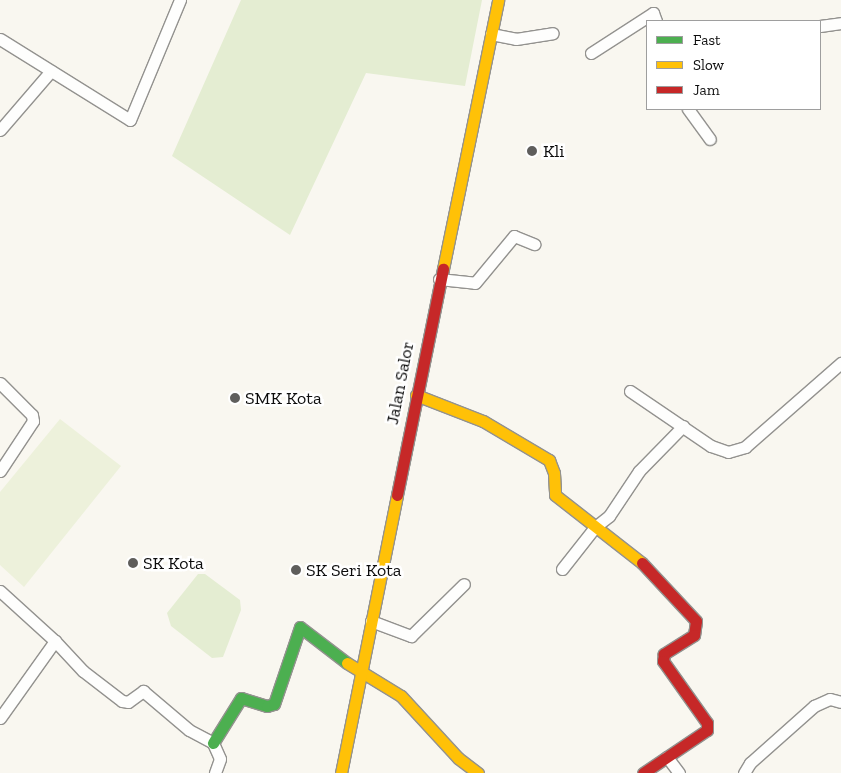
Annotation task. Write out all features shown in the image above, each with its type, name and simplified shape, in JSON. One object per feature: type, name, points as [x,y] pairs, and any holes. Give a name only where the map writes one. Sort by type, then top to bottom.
[{"type":"street","points":[[0,39],[130,120],[180,0]]},
{"type":"street","name":"Jalan Salor","points":[[341,773],[439,280],[498,0]]},
{"type":"street","points":[[591,53],[653,14],[656,20]]},
{"type":"street","points":[[821,26],[841,23]]},
{"type":"street","points":[[491,34],[516,40],[552,33]]},
{"type":"street","points":[[0,130],[51,70]]},
{"type":"street","points":[[689,110],[710,139]]},
{"type":"street","points":[[439,280],[475,283],[514,236],[534,244]]},
{"type":"street","points":[[630,391],[719,451],[737,451],[841,363]]},
{"type":"street","points":[[0,383],[32,415],[32,421],[0,471]]},
{"type":"street","points":[[416,395],[483,422],[548,460],[554,473],[556,495],[653,573],[696,621],[694,635],[664,654],[663,661],[708,726],[704,733],[643,773]]},
{"type":"street","points":[[562,569],[595,527],[609,516],[639,470],[684,426]]},
{"type":"street","points":[[371,621],[411,636],[464,584]]},
{"type":"street","points":[[0,591],[55,641],[83,671],[122,701],[128,702],[143,691],[190,730],[214,743],[220,759],[215,773]]},
{"type":"street","points":[[214,743],[241,698],[246,697],[267,706],[274,704],[300,627],[361,674],[401,696],[458,758],[478,773]]},
{"type":"street","points":[[0,718],[55,641]]},
{"type":"street","points":[[744,773],[750,763],[814,706],[823,700],[841,702]]},
{"type":"street","points":[[667,757],[679,773]]},
{"type":"green space","points":[[241,0],[482,0],[465,86],[366,73],[290,235],[172,156]]},
{"type":"green space","points":[[60,419],[121,466],[24,587],[0,565],[0,492]]},
{"type":"green space","points":[[198,574],[205,574],[240,600],[241,610],[223,657],[212,658],[171,626],[167,613]]},
{"type":"traffic: fast","points":[[213,743],[241,698],[267,706],[274,704],[300,627],[347,663]]},
{"type":"traffic: slow","points":[[443,269],[498,0]]},
{"type":"traffic: slow","points":[[416,395],[483,421],[549,460],[554,473],[555,495],[642,563]]},
{"type":"traffic: slow","points":[[341,773],[397,495]]},
{"type":"traffic: slow","points":[[347,663],[401,696],[458,758],[478,773]]},
{"type":"traffic: jam","points":[[397,495],[443,269]]},
{"type":"traffic: jam","points":[[642,563],[696,621],[694,635],[664,654],[663,661],[707,723],[707,730],[643,773]]},
{"type":"place","name":"Kli","points":[[532,151]]},
{"type":"place","name":"SMK Kota","points":[[235,398]]},
{"type":"place","name":"SK Kota","points":[[133,563]]},
{"type":"place","name":"SK Seri Kota","points":[[296,570]]}]
